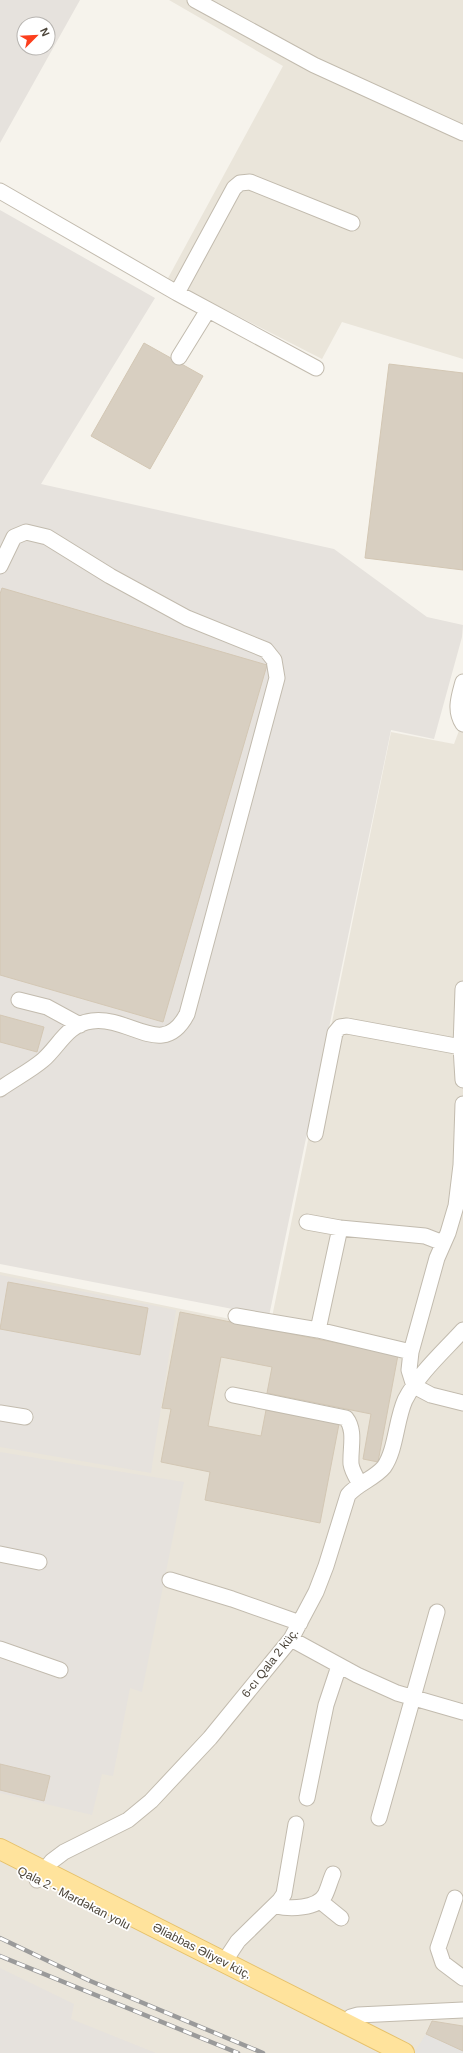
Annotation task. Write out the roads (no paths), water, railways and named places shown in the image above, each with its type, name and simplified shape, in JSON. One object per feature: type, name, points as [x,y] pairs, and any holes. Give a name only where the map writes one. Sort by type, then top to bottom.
[{"type":"main road","name":"Əliabbas Əliyev küç.","points":[[0,1849],[40,1875],[224,1962],[404,2053]]},
{"type":"main road","name":"Qala 2 - Mərdəkan yolu","points":[[0,1860],[40,1875],[384,2053]]},
{"type":"street","points":[[195,0],[314,66],[463,133]]},
{"type":"street","points":[[177,293],[234,188],[240,183],[250,182],[352,223]]},
{"type":"street","points":[[1,194],[177,293],[316,368]]},
{"type":"street","points":[[179,357],[208,310]]},
{"type":"street","points":[[0,566],[14,537],[26,532],[47,537],[110,576],[187,618],[266,650],[271,655],[276,666],[277,678],[187,1014],[181,1026],[173,1033],[164,1036],[154,1035],[122,1024],[104,1020],[80,1024],[68,1030],[43,1060],[0,1089]]},
{"type":"street","points":[[463,682],[458,703],[458,714],[463,724]]},
{"type":"street","points":[[463,989],[461,1046],[463,1080]]},
{"type":"street","points":[[19,1000],[47,1007],[80,1024]]},
{"type":"street","points":[[315,1134],[335,1033],[340,1027],[346,1026],[461,1046]]},
{"type":"street","points":[[463,1104],[461,1165],[453,1218],[437,1258],[411,1352],[409,1370],[414,1386],[431,1395],[463,1403]]},
{"type":"street","points":[[308,1222],[340,1228],[425,1236],[444,1243]]},
{"type":"street","points":[[318,1330],[340,1228]]},
{"type":"street","points":[[236,1316],[318,1330],[411,1352]]},
{"type":"street","name":"6-cı Qala 2 küç.","points":[[40,1875],[64,1852],[128,1820],[151,1801],[215,1732],[291,1639],[326,1566],[346,1499],[354,1488],[384,1467],[389,1456],[405,1401],[430,1364],[463,1330]]},
{"type":"street","points":[[233,1395],[346,1418],[352,1430],[351,1465],[360,1484]]},
{"type":"street","points":[[0,1413],[25,1417]]},
{"type":"street","points":[[0,1554],[39,1562]]},
{"type":"street","points":[[170,1580],[232,1598],[300,1623]]},
{"type":"street","points":[[379,1818],[438,1612]]},
{"type":"street","points":[[291,1639],[339,1666],[396,1693],[463,1712]]},
{"type":"street","points":[[0,1649],[60,1670]]},
{"type":"street","points":[[307,1798],[326,1705],[339,1666]]},
{"type":"street","points":[[224,1962],[238,1941],[276,1906],[284,1894],[296,1824]]},
{"type":"street","points":[[276,1906],[285,1908],[314,1904],[320,1901],[325,1895],[332,1874]]},
{"type":"street","points":[[455,1898],[438,1948],[443,1963],[463,1978]]},
{"type":"street","points":[[320,1901],[341,1918]]},
{"type":"street","points":[[344,2023],[351,2017],[358,2015],[463,2010]]},
{"type":"railway","points":[[0,1938],[88,1980],[263,2053]]},
{"type":"railway","points":[[0,1956],[238,2053]]}]
